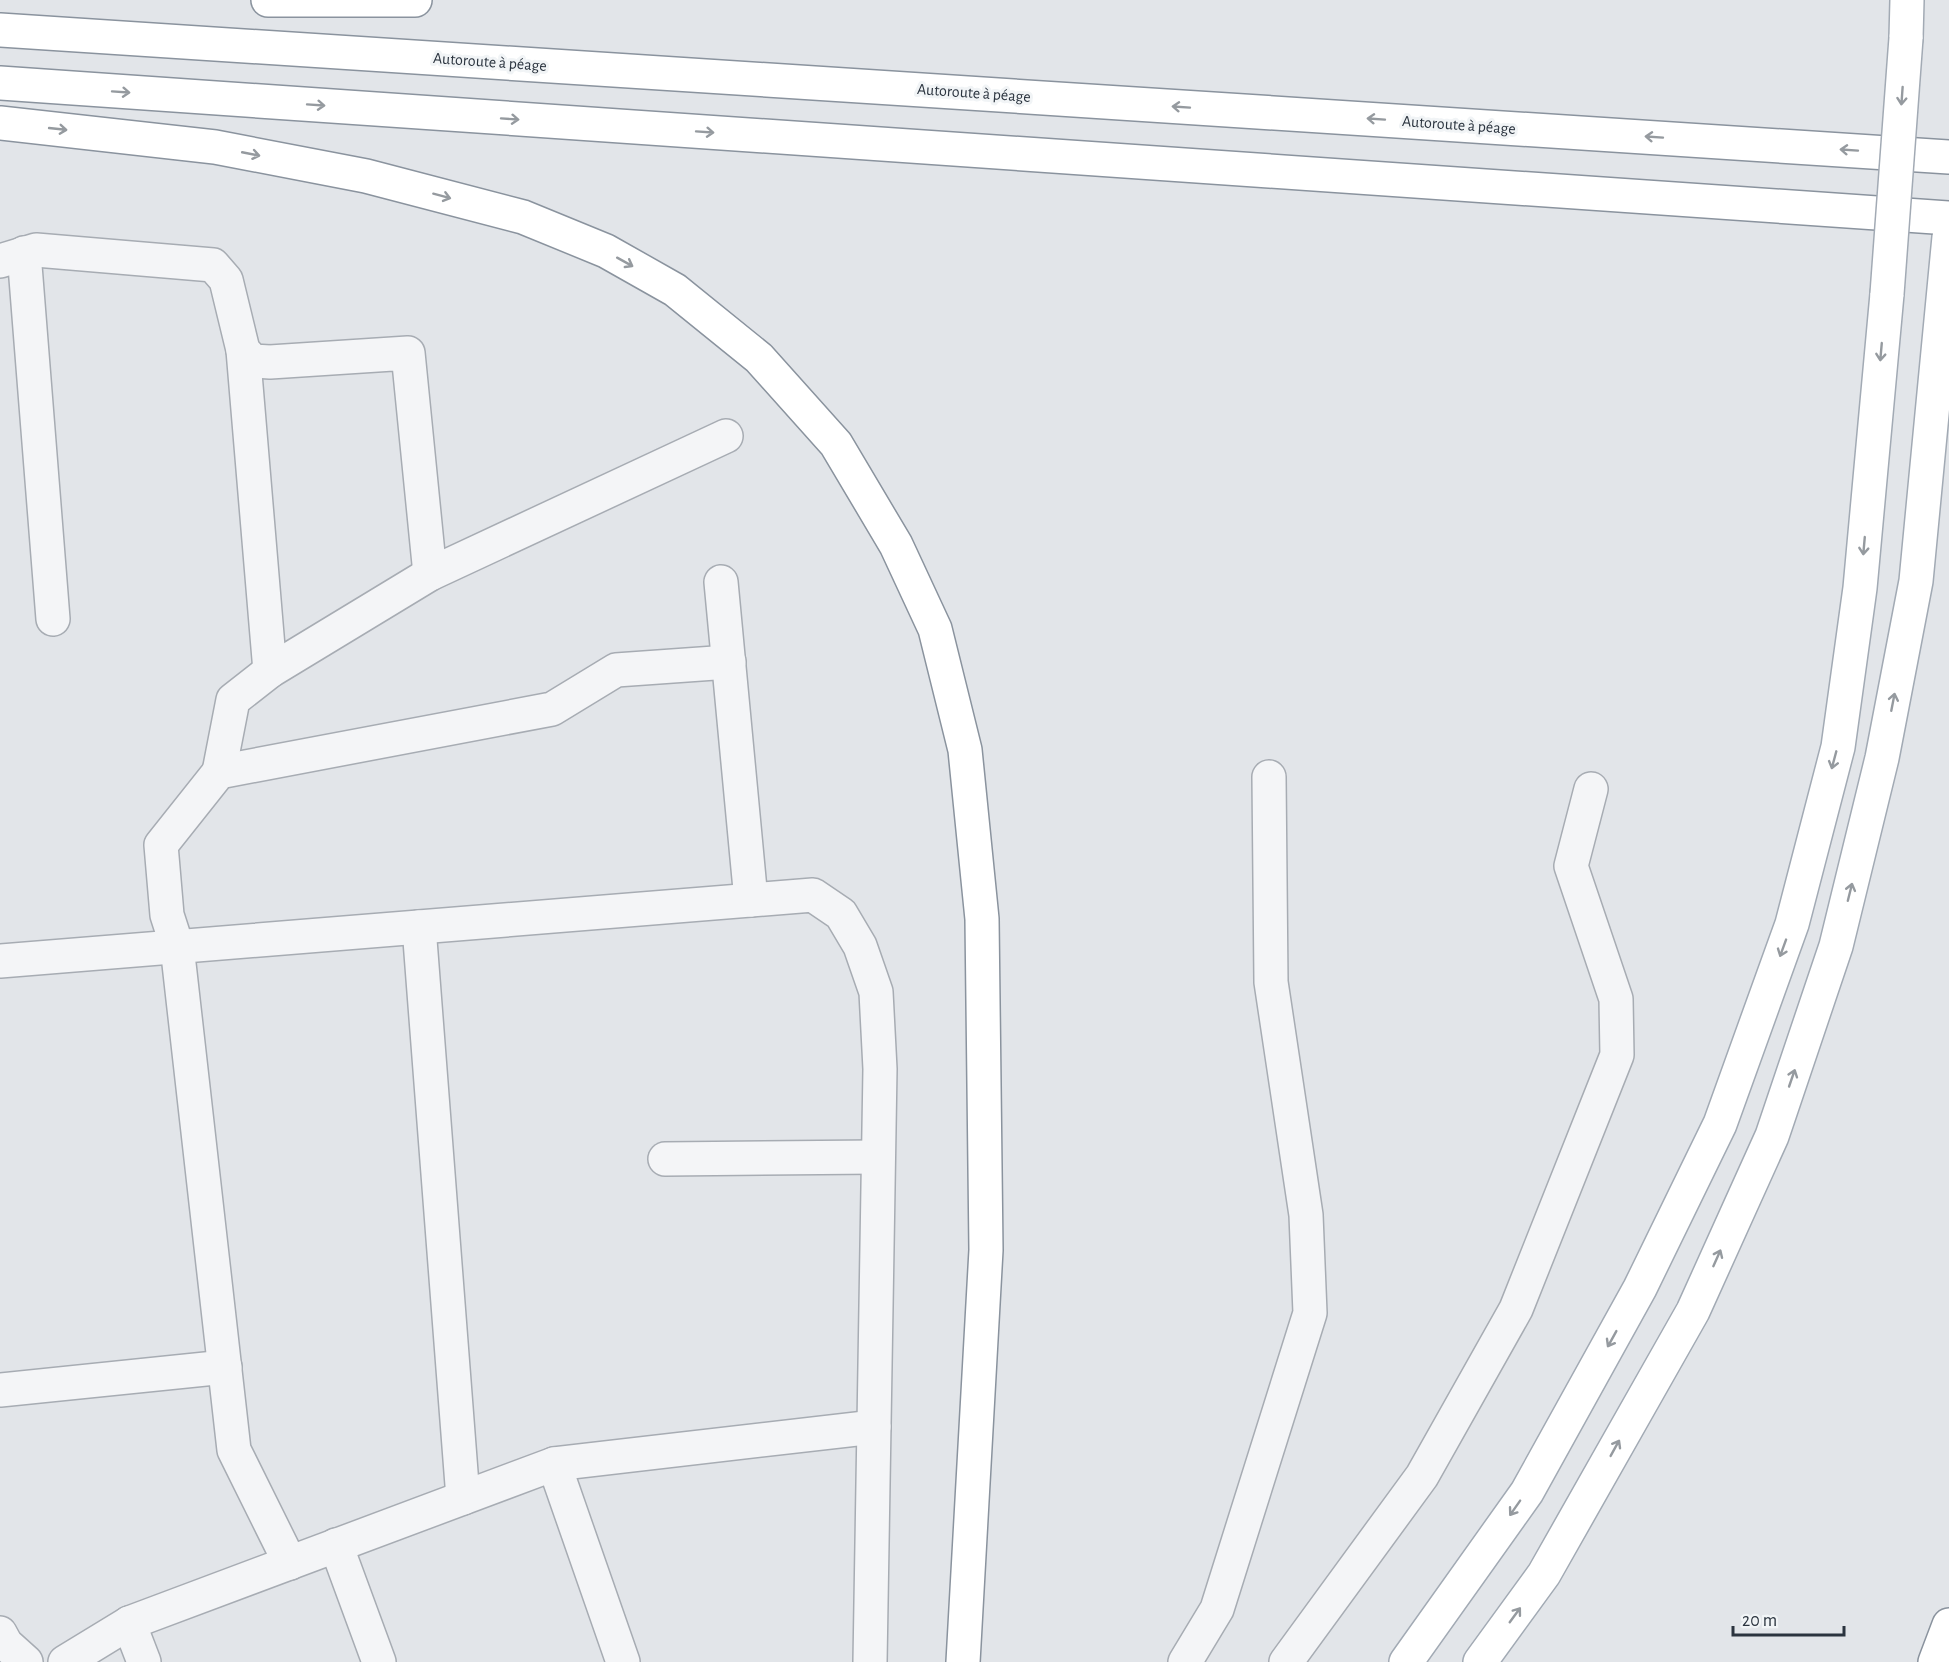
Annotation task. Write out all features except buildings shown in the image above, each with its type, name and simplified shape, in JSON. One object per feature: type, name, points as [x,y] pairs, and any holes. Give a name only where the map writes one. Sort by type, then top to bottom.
[{"type":"main road","points":[[268,0],[415,0]]},
{"type":"main road","points":[[1406,1662],[1527,1492],[1640,1288],[1720,1124],[1792,924],[1838,747],[1860,588],[1887,294],[1907,0]]},
{"type":"main road","name":"Autoroute à péage","points":[[0,30],[1949,157]]},
{"type":"main road","points":[[0,83],[1949,218]]},
{"type":"main road","points":[[0,123],[215,147],[366,176],[523,217],[606,251],[675,290],[759,358],[836,444],[896,545],[935,629],[966,761],[982,919],[986,1250],[963,1662]]},
{"type":"main road","points":[[1480,1662],[1544,1574],[1692,1311],[1772,1136],[1836,946],[1882,758],[1916,581],[1949,237]]},
{"type":"main road","points":[[1935,1662],[1949,1624]]},
{"type":"street","points":[[53,619],[12,257],[36,250],[213,265],[226,280],[243,350],[270,671]]},
{"type":"street","points":[[243,350],[253,361],[270,362],[408,353],[430,574]]},
{"type":"street","points":[[290,1563],[234,1450],[177,946],[167,915],[160,845],[219,772],[233,700],[270,671],[430,574],[726,436]]},
{"type":"street","points":[[721,582],[751,900]]},
{"type":"street","points":[[219,772],[552,709],[616,670],[729,662]]},
{"type":"street","points":[[1185,1662],[1217,1609],[1310,1313],[1306,1215],[1271,982],[1269,777]]},
{"type":"street","points":[[1286,1662],[1422,1476],[1516,1309],[1617,1055],[1616,999],[1570,866],[1591,789]]},
{"type":"street","points":[[0,961],[813,895],[841,914],[860,946],[876,992],[880,1069],[870,1662]]},
{"type":"street","points":[[418,927],[463,1498]]},
{"type":"street","points":[[664,1159],[878,1157]]},
{"type":"street","points":[[0,1390],[225,1367]]},
{"type":"street","points":[[64,1662],[129,1623],[554,1464],[874,1427]]},
{"type":"street","points":[[554,1464],[623,1662]]},
{"type":"street","points":[[336,1545],[379,1662]]},
{"type":"street","points":[[129,1623],[144,1662]]},
{"type":"street","points":[[0,1633],[6,1644],[26,1662]]}]
